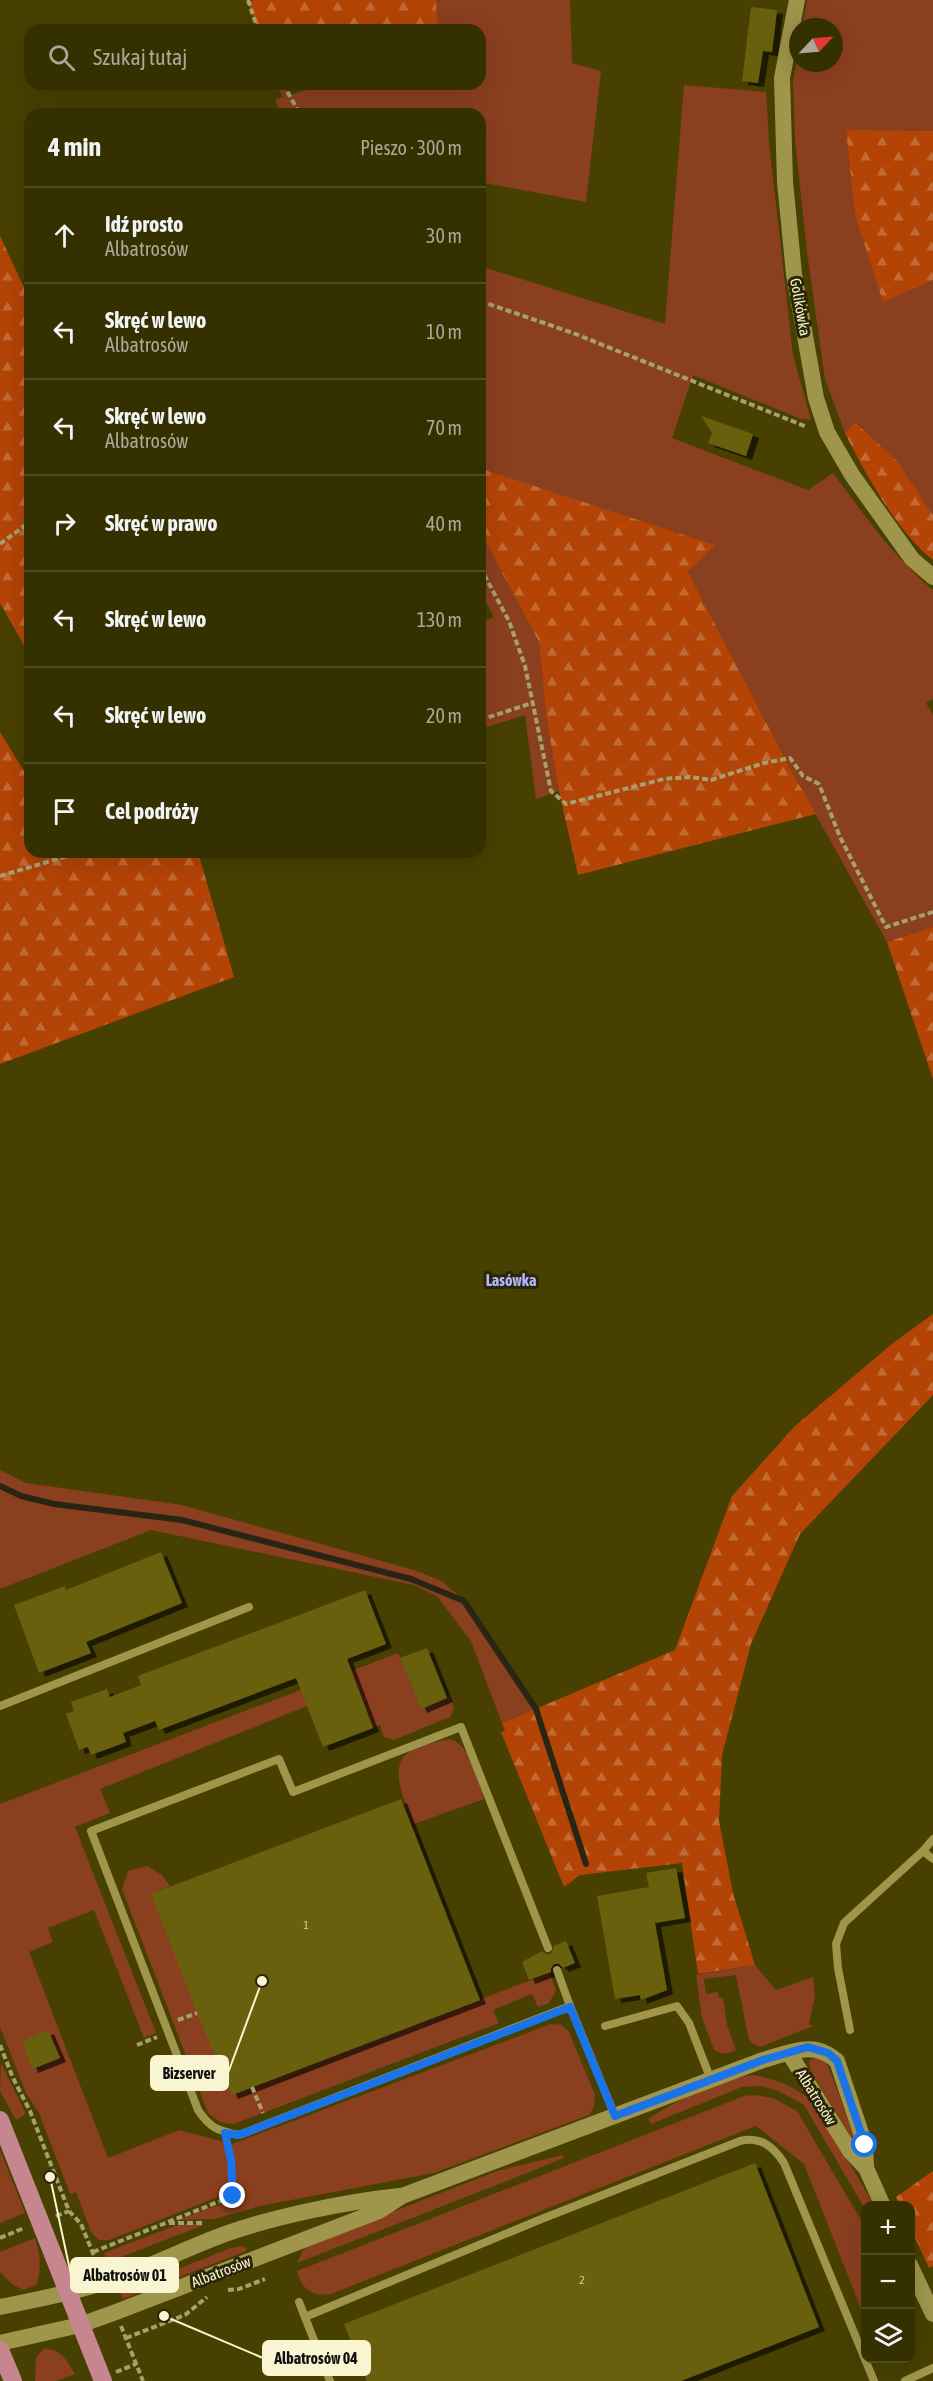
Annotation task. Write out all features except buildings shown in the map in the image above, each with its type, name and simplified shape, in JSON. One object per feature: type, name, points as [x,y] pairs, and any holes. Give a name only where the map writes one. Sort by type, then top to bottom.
[{"type":"main road","points":[[0,2120],[103,2381]]},
{"type":"main road","points":[[0,2350],[13,2381]]},
{"type":"street","name":"Golikówka","points":[[797,0],[782,78],[785,182],[794,274],[816,398],[827,432],[852,475],[912,559],[933,577]]},
{"type":"street","name":"Albatrosów","points":[[0,2343],[80,2325],[379,2211],[402,2196],[763,2060],[808,2047],[828,2053],[837,2061],[865,2145],[866,2168]]},
{"type":"street","name":"Albatrosów","points":[[789,2053],[850,2151],[866,2168],[881,2201]]},
{"type":"street","name":"Albatrosów","points":[[0,2307],[68,2294],[105,2283],[222,2235],[265,2222],[374,2199],[402,2196]]},
{"type":"street","points":[[915,2276],[933,2314]]},
{"type":"lane","points":[[0,1706],[249,1607]]},
{"type":"lane","points":[[548,1948],[461,1727],[293,1792],[279,1759],[91,1831],[198,2110],[208,2125],[225,2133],[239,2135],[570,2007]]},
{"type":"lane","points":[[850,2030],[838,1968],[836,1944],[844,1923],[923,1851],[933,1839]]},
{"type":"lane","points":[[923,1851],[933,1860]]},
{"type":"lane","points":[[558,1970],[570,2007],[615,2116]]},
{"type":"lane","points":[[605,2026],[677,2006],[689,2023],[711,2080]]},
{"type":"lane","points":[[305,2317],[539,2220],[740,2140],[752,2138],[764,2142],[777,2152],[784,2163],[874,2381]]},
{"type":"lane","points":[[299,2301],[330,2381]]},
{"type":"lane","points":[[905,2381],[933,2368]]},
{"type":"path","points":[[248,0],[256,24]]},
{"type":"path","points":[[286,90],[297,108]]},
{"type":"path","points":[[486,303],[573,333],[805,427],[827,432]]},
{"type":"path","points":[[0,544],[24,526]]},
{"type":"path","points":[[486,578],[509,621],[525,666],[551,791],[567,804],[664,779],[690,777],[711,780],[764,763],[790,758],[803,776],[819,784],[840,837],[886,927],[933,912]]},
{"type":"path","points":[[486,718],[532,703]]},
{"type":"path","points":[[0,876],[61,858]]},
{"type":"path","points":[[137,2045],[197,2013]]},
{"type":"path","points":[[0,2045],[13,2078],[30,2111],[69,2211],[81,2224],[97,2263]]},
{"type":"path","points":[[252,2087],[268,2124]]},
{"type":"path","points":[[93,2252],[233,2196],[231,2160],[225,2133]]},
{"type":"path","points":[[58,2215],[69,2211]]},
{"type":"path","points":[[0,2238],[30,2226]]},
{"type":"path","points":[[218,2293],[239,2289],[265,2278]]},
{"type":"path","points":[[126,2338],[185,2315],[208,2297]]},
{"type":"path","points":[[123,2330],[143,2381]]},
{"type":"path","points":[[120,2370],[136,2364]]},
{"type":"shaded area","points":[[436,0],[570,0],[572,63],[601,71],[586,202],[486,183],[486,108],[278,108],[275,100],[283,97],[279,90],[287,90],[290,95],[305,90],[486,90],[486,24],[439,24]]},
{"type":"shaded area","points":[[807,0],[933,0],[933,131],[847,130],[883,301],[933,280],[933,515],[898,462],[855,422],[845,433],[825,379],[807,252],[795,140],[793,81],[795,72],[843,72],[843,18],[804,18]]},
{"type":"shaded area","points":[[684,85],[766,92],[769,143],[793,355],[811,420],[801,419],[693,375],[672,438],[808,490],[833,473],[892,549],[933,590],[933,699],[926,703],[933,715],[933,927],[887,942],[794,776],[688,572],[714,545],[486,470],[486,268],[665,324]]},
{"type":"shaded area","points":[[486,542],[539,642],[547,722],[559,791],[536,799],[525,715],[486,727],[486,620],[494,617],[486,602]]},
{"type":"shaded area","points":[[0,1470],[26,1483],[182,1505],[414,1570],[442,1581],[464,1601],[536,1709],[502,1723],[471,1641],[437,1596],[414,1585],[151,1530],[0,1589]]},
{"type":"shaded area","points":[[398,1653],[421,1708],[450,1697],[454,1708],[450,1717],[394,1740],[384,1737],[380,1725],[373,1728],[357,1686],[100,1789],[110,1813],[75,1827],[156,2033],[144,2038],[94,1910],[48,1928],[53,1942],[29,1952],[108,2158],[179,2130],[232,2144],[551,2024],[562,2025],[569,2032],[595,2095],[594,2107],[589,2115],[434,2173],[260,2206],[214,2219],[179,2220],[234,2199],[228,2193],[109,2240],[99,2240],[91,2232],[76,2192],[70,2194],[39,2113],[26,2093],[0,2027],[0,1804]]},
{"type":"shaded area","points":[[449,1739],[457,1742],[468,1755],[484,1799],[414,1824],[400,1787],[399,1768],[402,1759],[417,1748]]},
{"type":"shaded area","points":[[147,1866],[162,1875],[170,1886],[152,1894],[452,2010],[550,1973],[556,1991],[549,2003],[538,2007],[532,1994],[493,2010],[499,2023],[234,2124],[220,2122],[208,2113],[122,1889],[128,1871]]},
{"type":"shaded area","points":[[755,1965],[776,1990],[813,1977],[815,1995],[809,2024],[813,2026],[760,2047],[751,2043],[748,2036],[736,1975],[704,1979],[706,1994],[718,1992],[719,1998],[723,1998],[727,2025],[736,2050],[725,2053],[717,2052],[714,2050],[702,2018],[696,1975]]},
{"type":"shaded area","points":[[817,2056],[824,2060],[830,2070],[858,2148],[811,2072],[809,2061]]},
{"type":"shaded area","points":[[1,2063],[25,2112],[16,2120],[0,2091]]},
{"type":"shaded area","points":[[753,2075],[770,2079],[801,2093],[815,2105],[872,2201],[861,2202],[804,2105],[779,2091],[761,2086],[742,2087],[651,2124],[648,2119],[698,2092]]},
{"type":"shaded area","points":[[744,2096],[773,2098],[797,2111],[861,2220],[861,2309],[804,2164],[756,2126],[331,2294],[313,2293],[301,2283],[297,2271]]},
{"type":"shaded area","points":[[0,2150],[25,2213],[0,2223]]},
{"type":"shaded area","points":[[563,2155],[564,2158],[297,2263],[302,2252],[310,2244],[497,2171]]},
{"type":"shaded area","points":[[204,2225],[108,2262],[104,2253],[175,2226]]},
{"type":"shaded area","points":[[35,2238],[40,2262],[38,2279],[36,2285],[23,2290],[12,2284],[0,2272],[0,2252]]},
{"type":"shaded area","points":[[242,2246],[246,2248],[246,2251],[123,2299],[120,2292],[231,2248]]},
{"type":"shaded area","points":[[44,2349],[59,2353],[75,2374],[56,2381],[35,2381],[36,2357]]},
{"type":"green space","points":[[254,0],[436,0],[439,24],[256,24],[248,2]]},
{"type":"green space","points":[[846,130],[933,131],[933,280],[883,302],[855,215]]},
{"type":"green space","points":[[0,236],[24,287],[24,645],[0,603]]},
{"type":"green space","points":[[855,422],[898,462],[933,515],[933,560],[907,534],[883,501],[862,466],[845,433]]},
{"type":"green space","points":[[486,470],[715,545],[688,572],[816,814],[578,875],[559,791],[547,722],[539,642],[486,542]]},
{"type":"green space","points":[[0,732],[24,771],[24,858],[200,858],[234,977],[0,1064]]},
{"type":"green space","points":[[933,927],[933,1079],[887,942]]},
{"type":"green space","points":[[933,1314],[933,1395],[800,1534],[751,1644],[722,1755],[719,1821],[733,1893],[755,1965],[698,1974],[682,1863],[580,1875],[564,1887],[501,1732],[505,1731],[502,1723],[675,1650],[732,1496],[795,1426],[893,1343]]},
{"type":"green space","points":[[933,2171],[933,2266],[929,2268],[915,2238],[915,2201],[898,2201],[896,2197]]},
{"type":"waterway","points":[[0,1486],[21,1496],[54,1504],[182,1520],[411,1579],[464,1601],[536,1709],[586,1864]]},
{"type":"place","name":"Bizserver","points":[[262,1981]]},
{"type":"place","name":"Albatrosów 01","points":[[50,2177]]},
{"type":"place","name":"Albatrosów 04","points":[[164,2316]]},
{"type":"district","name":"Lasówka","points":[[511,1280]]},
{"type":"route","points":[[233,2196],[231,2160],[225,2133],[239,2135],[570,2007],[615,2116],[763,2060],[808,2047],[828,2053],[837,2061],[865,2145]]}]
